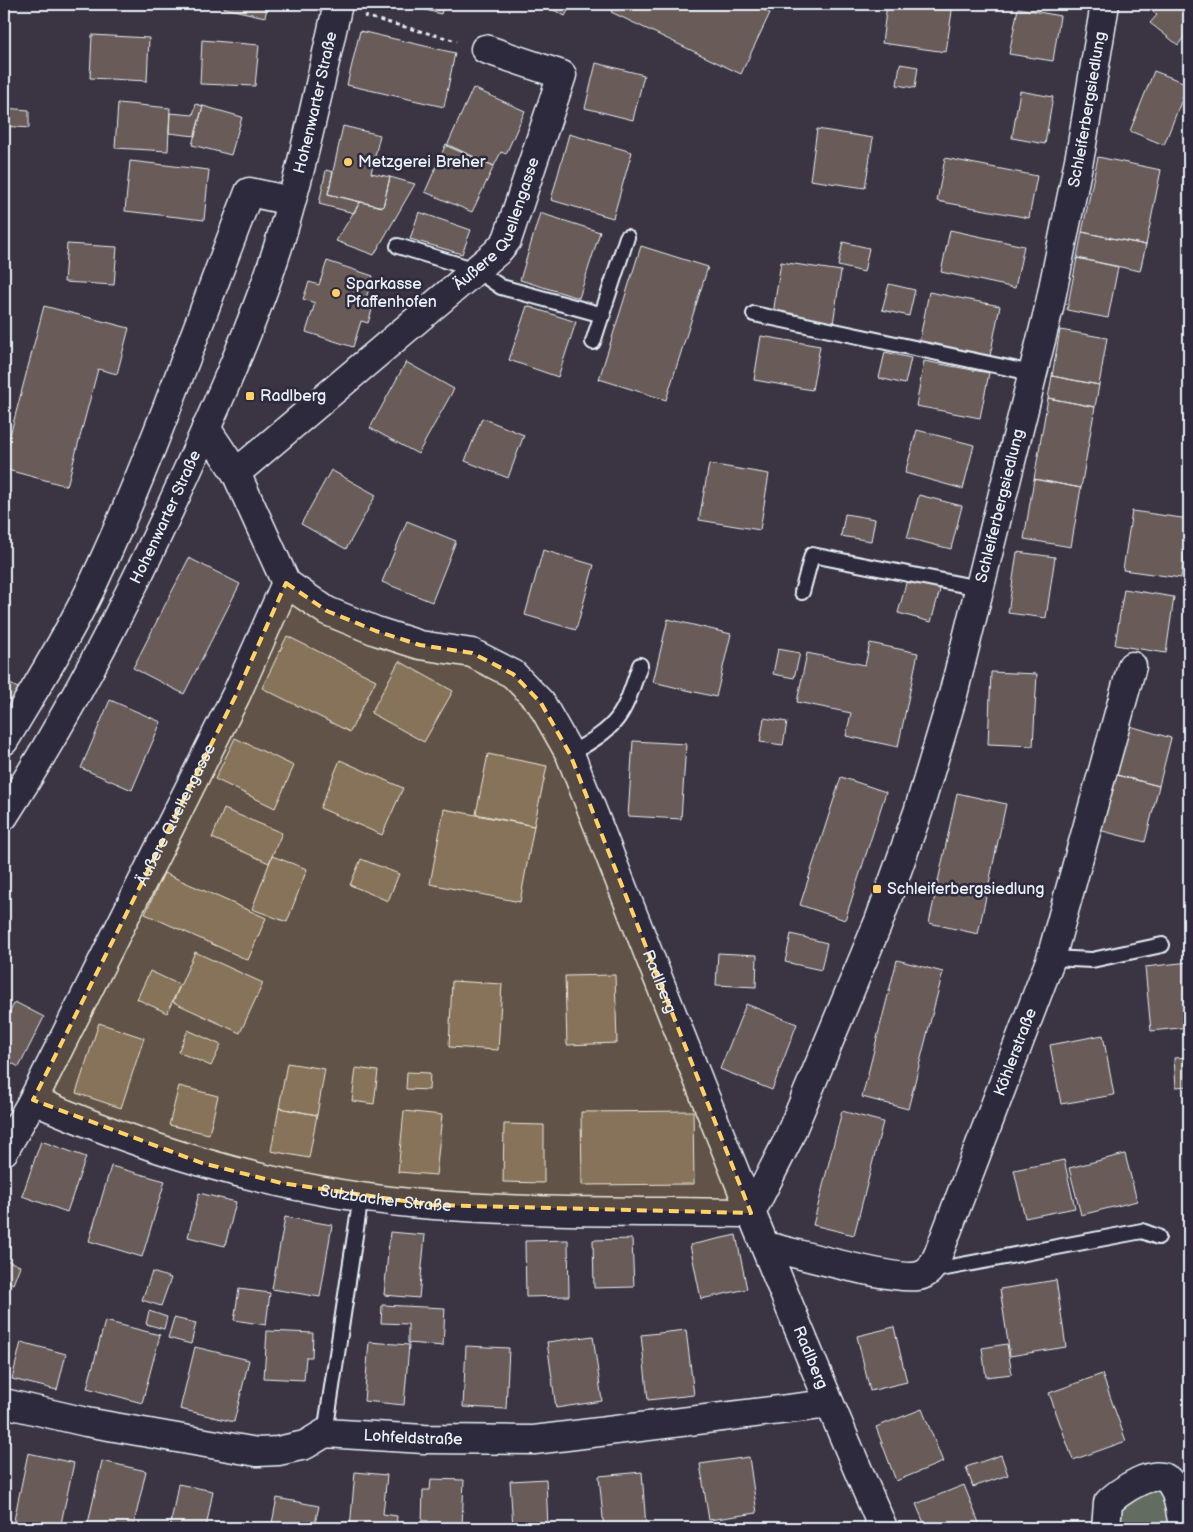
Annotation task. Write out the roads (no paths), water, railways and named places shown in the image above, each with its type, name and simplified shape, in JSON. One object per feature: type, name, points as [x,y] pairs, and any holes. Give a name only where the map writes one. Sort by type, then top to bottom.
[{"type":"street","name":"Schleiferbergsiedlung","points":[[751,1213],[787,1142],[879,921],[918,812],[948,713],[1049,308],[1081,150],[1105,4]]},
{"type":"street","name":"Hohenwarter Straße","points":[[4,816],[64,716],[114,622],[162,527],[228,382],[264,290],[291,201],[338,6]]},
{"type":"street","name":"Äußere Quellengasse","points":[[236,473],[498,252],[507,240],[562,75],[485,49]]},
{"type":"street","points":[[4,741],[66,636],[95,578],[136,486],[249,192],[291,201]]},
{"type":"street","points":[[206,428],[236,473],[286,583]]},
{"type":"street","name":"Äußere Quellengasse","points":[[4,1151],[33,1100],[236,695],[286,583]]},
{"type":"street","name":"Radlberg","points":[[286,583],[327,611],[376,632],[420,645],[472,653],[513,674],[541,703],[570,754],[751,1213],[829,1404],[883,1528]]},
{"type":"street","name":"Köhlerstraße","points":[[929,1272],[938,1255],[1051,958],[1132,666]]},
{"type":"street","name":"Sulzbacher Straße","points":[[33,1100],[116,1134],[202,1164],[281,1183],[361,1196],[432,1205],[498,1208],[751,1213]]},
{"type":"street","points":[[765,1246],[898,1277],[911,1278],[929,1272]]},
{"type":"street","points":[[4,1403],[86,1422],[257,1452],[278,1452],[305,1445],[325,1433]]},
{"type":"street","name":"Lohfeldstraße","points":[[325,1433],[424,1439],[534,1440],[829,1404]]},
{"type":"street","points":[[1106,1528],[1108,1503],[1119,1491],[1149,1478],[1162,1477],[1170,1481],[1174,1490],[1183,1528]]},
{"type":"lane","points":[[593,342],[627,237]]},
{"type":"lane","points":[[398,246],[476,270],[501,286],[602,316]]},
{"type":"lane","points":[[754,314],[1032,373]]},
{"type":"lane","points":[[802,592],[812,555],[979,588]]},
{"type":"lane","points":[[570,754],[606,732],[617,721],[627,704],[640,665]]},
{"type":"lane","points":[[1051,958],[1092,960],[1162,945]]},
{"type":"lane","points":[[325,1433],[361,1196]]},
{"type":"lane","points":[[929,1272],[1142,1231],[1158,1237]]},
{"type":"place","name":"Metzgerei Breher","points":[[348,162]]},
{"type":"place","name":"Sparkasse Pfaffenhofen","points":[[336,293]]},
{"type":"place","name":"Radlberg","points":[[250,396]]},
{"type":"place","name":"Schleiferbergsiedlung","points":[[877,889]]}]
